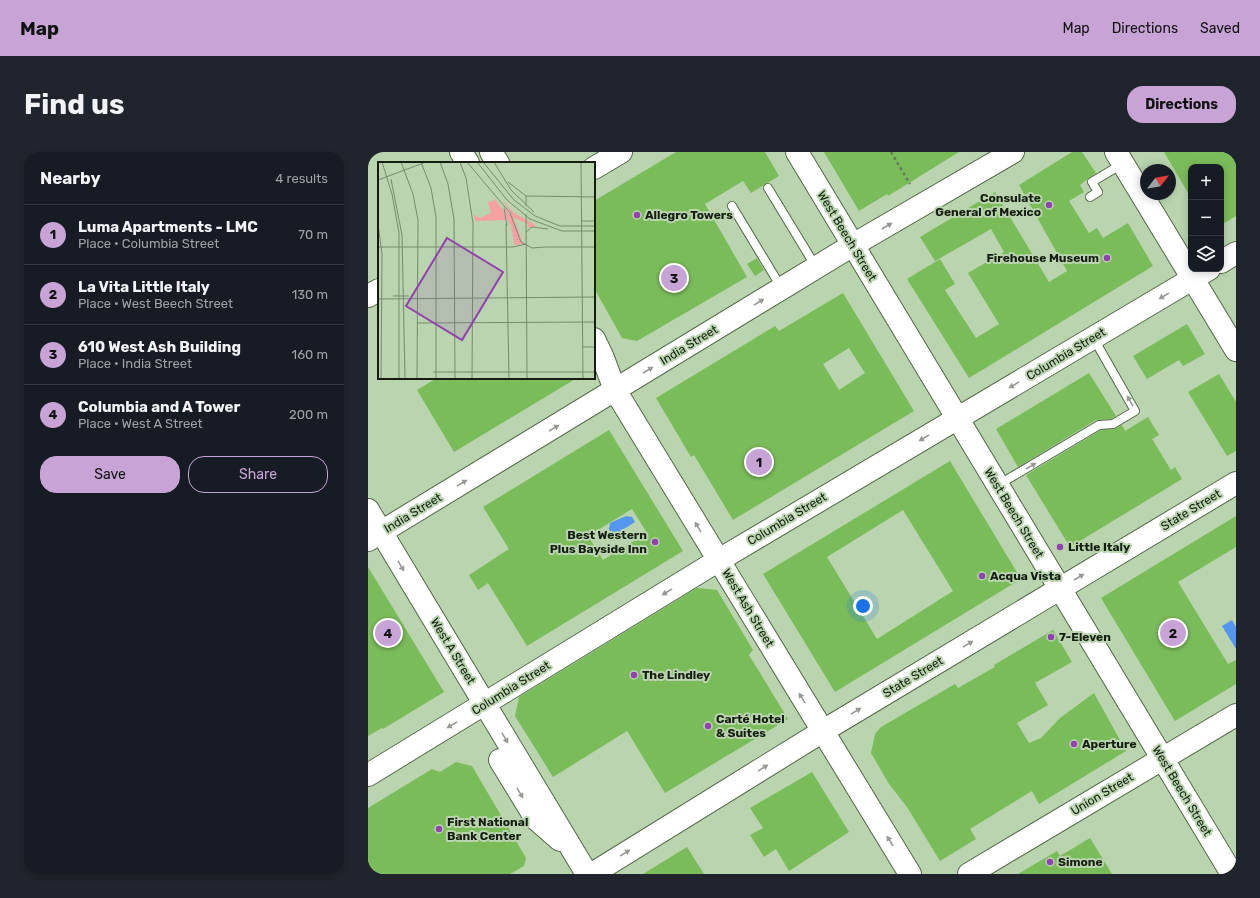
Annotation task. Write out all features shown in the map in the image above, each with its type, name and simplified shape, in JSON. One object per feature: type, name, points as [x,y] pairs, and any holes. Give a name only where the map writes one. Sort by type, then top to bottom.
[{"type":"main road","points":[[461,152],[467,162]]},
{"type":"main road","points":[[491,152],[497,162]]},
{"type":"main road","points":[[595,167],[621,152]]},
{"type":"main road","name":"West Beech Street","points":[[797,152],[1232,874]]},
{"type":"main road","name":"India Street","points":[[375,536],[853,245],[1012,152]]},
{"type":"main road","points":[[1120,158],[1201,274],[1236,350]]},
{"type":"main road","points":[[1224,260],[1236,253]]},
{"type":"main road","name":"Columbia Street","points":[[368,775],[719,560],[1201,274]]},
{"type":"main road","points":[[368,296],[378,291]]},
{"type":"main road","name":"West Ash Street","points":[[595,341],[615,390],[910,874]]},
{"type":"main road","name":"State Street","points":[[592,874],[823,731],[1236,483]]},
{"type":"main road","name":"West A Street","points":[[368,510],[375,536],[485,704],[587,874]]},
{"type":"main road","name":"Union Street","points":[[969,874],[1236,715]]},
{"type":"main road","points":[[500,760],[536,819],[574,852]]},
{"type":"lane","points":[[1090,198],[1098,192],[1092,182],[1120,158]]},
{"type":"lane","points":[[768,188],[816,268]]},
{"type":"lane","points":[[732,206],[782,289]]},
{"type":"lane","points":[[997,485],[1099,425],[1113,424],[1135,411],[1094,338]]},
{"type":"path","points":[[891,152],[910,184]]},
{"type":"water","points":[[626,516],[632,517],[635,522],[616,536],[612,535],[609,529],[610,523]]},
{"type":"water","points":[[1232,620],[1236,627],[1236,649],[1222,626]]},
{"type":"building","points":[[676,152],[765,152],[779,176],[751,193],[743,181],[705,204],[747,277],[637,341],[622,338],[595,290],[595,200]]},
{"type":"building","points":[[824,152],[959,152],[888,196],[887,194],[859,211]]},
{"type":"building","points":[[1072,152],[1082,152],[1096,173],[1080,185],[1084,192],[1069,201],[1089,233],[1097,228],[1103,238],[1128,223],[1153,266],[969,378],[907,279],[940,259],[955,284],[945,290],[976,338],[999,324],[968,273],[1004,252],[991,229],[935,261],[920,237],[995,192],[1049,282],[1067,271],[1019,185]]},
{"type":"building","points":[[1164,152],[1236,152],[1236,216],[1224,223],[1224,164],[1188,164],[1188,193],[1176,172],[1176,164],[1171,164]]},
{"type":"building","points":[[757,258],[764,270],[755,276],[747,264]]},
{"type":"building","points":[[843,293],[914,411],[733,520],[694,455],[691,457],[656,398],[775,326],[779,331]],"holes":[[[849,348],[865,373],[839,390],[823,364]]]},
{"type":"building","points":[[1187,324],[1205,354],[1183,366],[1179,360],[1147,379],[1133,356]]},
{"type":"building","points":[[1089,373],[1116,416],[1111,419],[1096,420],[1018,467],[996,429]]},
{"type":"building","points":[[1219,374],[1236,402],[1236,451],[1227,456],[1188,392]]},
{"type":"building","points":[[435,379],[575,379],[454,452],[417,390]]},
{"type":"building","points":[[1148,417],[1159,435],[1152,439],[1171,470],[1175,467],[1182,479],[1070,547],[1026,475],[1101,430],[1114,429],[1122,425],[1125,431]]},
{"type":"building","points":[[609,430],[683,551],[527,646],[488,583],[478,590],[469,575],[509,549],[483,507]],"holes":[[[632,509],[647,533],[603,560],[588,536]]]},
{"type":"building","name":"Acqua Vista","points":[[950,461],[1021,579],[835,692],[763,574]],"holes":[[[903,510],[953,591],[877,639],[827,557]]]},
{"type":"building","points":[[1236,516],[1236,547],[1178,582],[1228,664],[1236,660],[1236,684],[1175,721],[1101,598]]},
{"type":"building","points":[[368,567],[444,692],[383,729],[382,728],[368,736]]},
{"type":"building","name":"The Lindley","points":[[697,588],[717,590],[753,650],[749,655],[788,719],[665,793],[627,731],[553,777],[515,716],[519,697]]},
{"type":"building","points":[[1053,630],[1072,662],[1035,683],[1048,705],[1017,723],[1029,743],[1041,738],[1060,718],[1094,693],[1126,751],[1039,804],[1032,791],[970,829],[976,839],[940,861],[907,807],[889,784],[871,753],[875,734],[881,727],[955,684],[958,688],[995,667],[994,665]]},
{"type":"building","name":"First National Bank Center","points":[[456,762],[472,766],[526,858],[524,866],[510,874],[368,874],[368,808],[432,769],[440,772]]},
{"type":"building","points":[[812,772],[849,832],[789,871],[776,849],[764,857],[750,835],[763,828],[750,808]]},
{"type":"building","points":[[1090,838],[1112,874],[1018,874],[1057,851],[1060,856]]},
{"type":"building","points":[[687,847],[704,874],[643,874]]},
{"type":"place","name":"Consulate General of Mexico","points":[[1049,205]]},
{"type":"place","name":"Allegro Towers","points":[[637,215]]},
{"type":"place","name":"Firehouse Museum","points":[[1107,258]]},
{"type":"place","name":"610 West Ash Building","points":[[674,278]]},
{"type":"place","name":"Luma Apartments - LMC","points":[[759,462]]},
{"type":"place","name":"Best Western Plus Bayside Inn","points":[[655,542]]},
{"type":"place","name":"Little Italy","points":[[1060,547]]},
{"type":"place","name":"Acqua Vista","points":[[982,576]]},
{"type":"place","name":"Columbia and A Tower","points":[[388,633]]},
{"type":"place","name":"La Vita Little Italy","points":[[1173,633]]},
{"type":"place","name":"7-Eleven","points":[[1051,637]]},
{"type":"place","name":"The Lindley","points":[[634,675]]},
{"type":"place","name":"Carté Hotel & Suites","points":[[708,726]]},
{"type":"place","name":"Aperture","points":[[1074,744]]},
{"type":"place","name":"First National Bank Center","points":[[439,829]]},
{"type":"place","name":"Simone","points":[[1050,862]]}]
